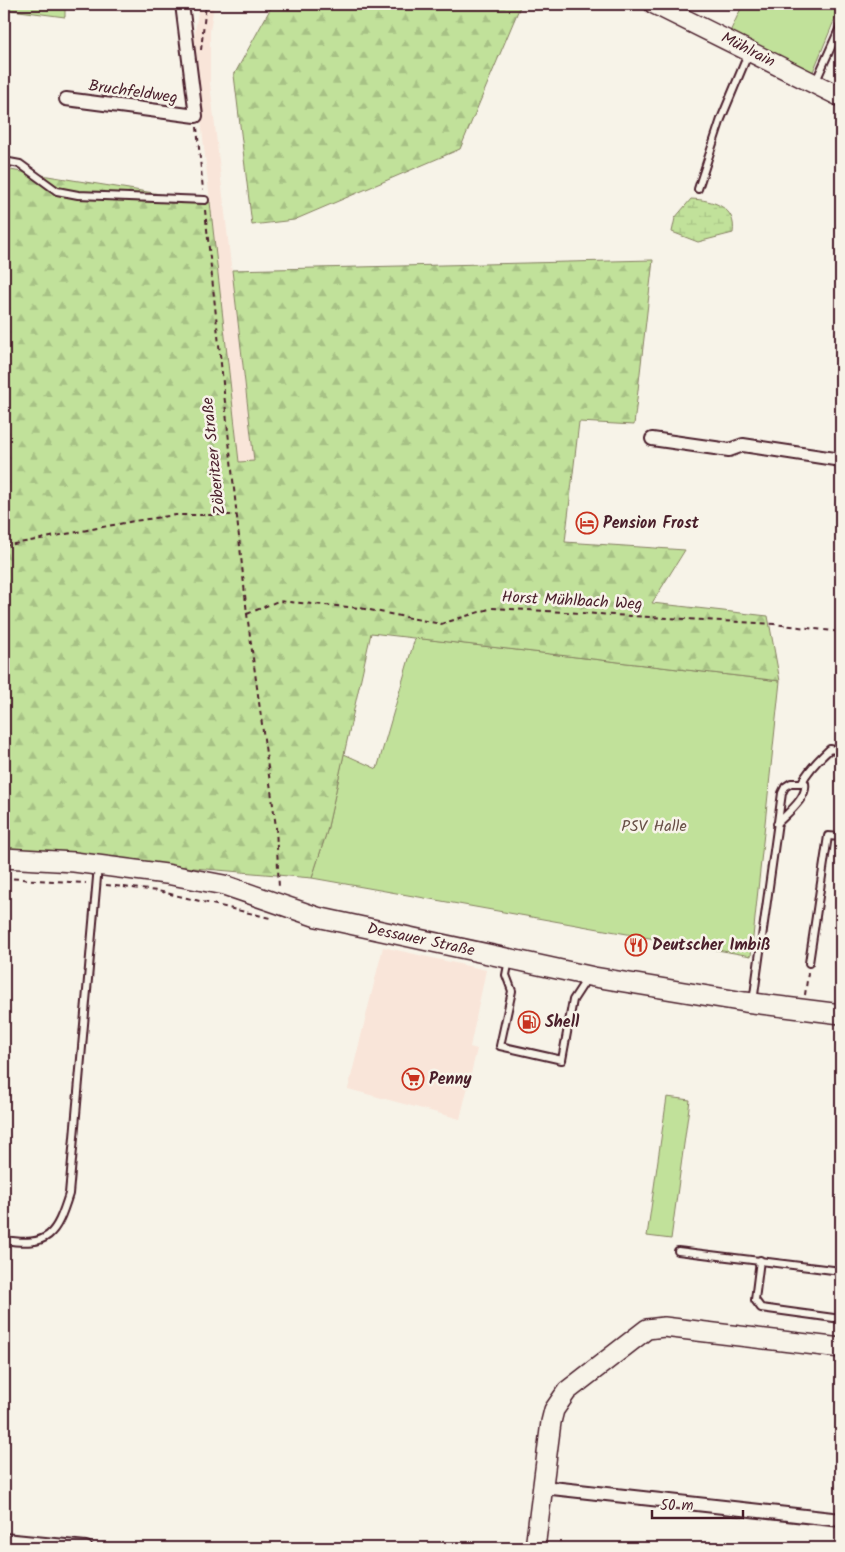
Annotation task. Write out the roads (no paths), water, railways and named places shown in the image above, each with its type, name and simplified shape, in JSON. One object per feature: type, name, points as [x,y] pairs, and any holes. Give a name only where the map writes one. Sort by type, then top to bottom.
[{"type":"main road","name":"Mühlrain","points":[[654,4],[841,97]]},
{"type":"main road","name":"Dessauer Straße","points":[[4,858],[98,865],[166,874],[224,885],[280,906],[317,917],[589,976],[753,1003],[841,1014]]},
{"type":"main road","points":[[535,1548],[551,1422],[560,1399],[567,1391],[647,1329],[664,1327],[841,1348]]},
{"type":"street","name":"Bruchfeldweg","points":[[66,98],[196,116],[182,4]]},
{"type":"street","points":[[652,439],[728,450],[742,445],[841,460]]},
{"type":"street","points":[[543,1487],[841,1520]]},
{"type":"street","points":[[4,1540],[86,1548]]},
{"type":"lane","points":[[815,84],[841,25]]},
{"type":"lane","points":[[698,189],[721,119],[749,51]]},
{"type":"lane","points":[[4,161],[20,164],[57,192],[78,195],[204,200]]},
{"type":"lane","points":[[753,1003],[777,824],[785,786],[802,782],[810,769],[830,750],[841,751]]},
{"type":"lane","points":[[777,824],[800,800],[806,786],[802,782]]},
{"type":"lane","points":[[809,963],[828,836],[841,837]]},
{"type":"lane","points":[[4,1240],[32,1243],[49,1236],[62,1216],[70,1194],[98,865]]},
{"type":"lane","points":[[510,959],[506,975],[512,991],[500,1046],[562,1060],[573,1000],[589,976]]},
{"type":"lane","points":[[678,1250],[841,1271]]},
{"type":"lane","points":[[760,1260],[755,1300],[761,1308],[841,1319]]},
{"type":"place","name":"Pension Frost","points":[[587,523]]},
{"type":"place","name":"Deutscher Imbiß","points":[[636,945]]},
{"type":"place","name":"Shell","points":[[529,1022]]},
{"type":"place","name":"Penny","points":[[413,1079]]},
{"type":"park label","name":"PSV Halle","points":[[654,826]]}]
